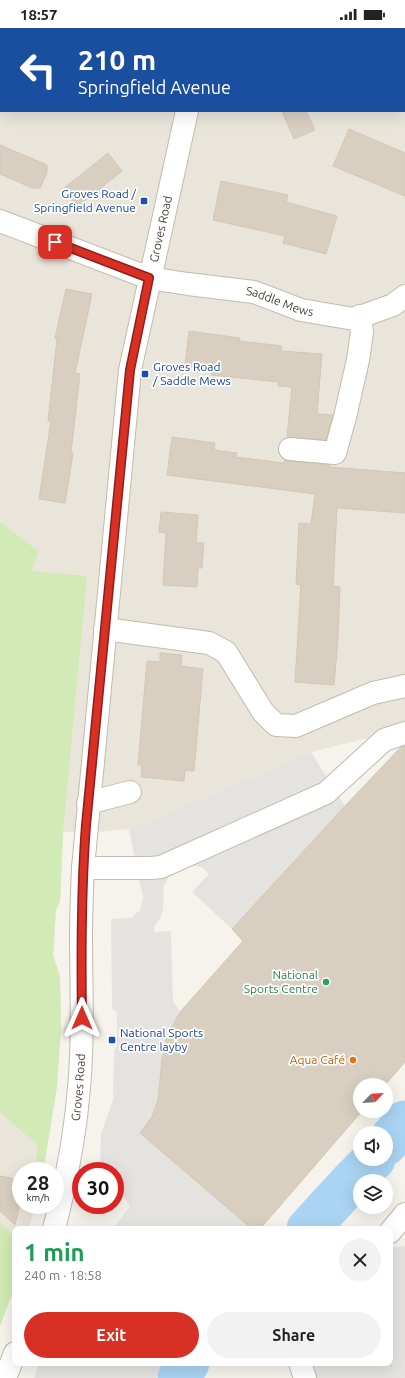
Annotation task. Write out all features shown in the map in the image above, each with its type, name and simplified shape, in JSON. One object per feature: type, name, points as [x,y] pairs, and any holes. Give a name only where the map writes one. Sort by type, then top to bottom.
[{"type":"street","name":"Groves Road","points":[[55,1226],[72,1146],[78,1097],[82,1032],[81,933],[83,868],[130,370],[149,278],[187,112]]},
{"type":"street","name":"Saddle Mews","points":[[0,220],[149,278],[254,292],[301,310],[354,319],[393,304],[405,296]]},
{"type":"street","points":[[290,449],[335,453],[358,360],[362,332],[360,316]]},
{"type":"street","points":[[105,629],[209,643],[226,652],[263,712],[276,725],[296,726],[373,693],[405,686]]},
{"type":"street","points":[[83,868],[161,867],[326,793],[384,740],[405,733]]},
{"type":"street","points":[[88,803],[130,792]]},
{"type":"street","points":[[393,1228],[405,1214]]},
{"type":"street","points":[[5,1378],[12,1360]]},
{"type":"street","points":[[301,1366],[305,1378]]},
{"type":"shaded area","points":[[0,112],[405,112],[405,729],[311,752],[129,829],[95,832],[63,832],[60,901],[56,910],[53,955],[60,977],[61,1028],[57,1086],[44,1162],[12,1162],[12,1214],[33,1214],[30,1226],[12,1226],[12,1294],[0,1326]]},
{"type":"shaded area","points":[[311,752],[345,806],[232,929],[192,892],[209,874],[203,868],[191,865],[177,870],[170,876],[164,885],[163,910],[155,926],[154,932],[171,931],[173,1001],[180,1012],[167,1037],[162,1060],[158,1100],[250,1226],[115,1226],[130,1206],[124,1197],[124,1162],[100,1162],[101,1134],[113,1100],[114,1050],[117,1046],[117,1013],[112,1008],[111,919],[131,918],[140,910],[143,898],[129,829]]},
{"type":"shaded area","points":[[405,1246],[405,1378],[312,1378],[310,1366],[393,1366],[393,1248]]},
{"type":"shaded area","points":[[38,1366],[162,1366],[156,1378],[34,1378]]},
{"type":"green space","points":[[0,522],[38,551],[32,571],[87,576],[63,832],[60,901],[56,910],[53,955],[60,977],[61,1028],[57,1086],[45,1162],[36,1162],[37,1145],[0,1112]]},
{"type":"green space","points":[[0,1222],[12,1234],[12,1294],[0,1326]]},
{"type":"building","points":[[282,112],[306,112],[315,130],[294,139]]},
{"type":"building","points":[[349,129],[405,153],[405,196],[333,166]]},
{"type":"building","points":[[0,145],[47,165],[47,173],[40,188],[32,188],[0,174]]},
{"type":"building","points":[[108,153],[122,171],[77,207],[63,189]]},
{"type":"building","points":[[221,181],[288,195],[286,202],[337,216],[326,254],[283,243],[285,236],[213,220]]},
{"type":"building","points":[[66,289],[92,294],[75,373],[80,374],[71,453],[73,453],[65,503],[39,499],[51,421],[48,421],[57,339],[55,338]]},
{"type":"building","points":[[189,331],[240,338],[239,341],[282,346],[281,351],[322,354],[317,414],[333,415],[326,440],[287,437],[292,387],[278,386],[279,382],[211,375],[212,369],[185,366]]},
{"type":"building","points":[[172,437],[215,443],[214,450],[237,453],[236,457],[284,463],[285,460],[330,465],[330,467],[405,473],[405,513],[337,508],[333,586],[340,587],[334,685],[295,682],[301,585],[296,584],[299,523],[311,524],[315,494],[167,475]]},
{"type":"building","points":[[161,512],[198,515],[196,543],[204,543],[202,568],[198,568],[197,587],[163,585],[166,533],[159,532]]},
{"type":"building","points":[[160,653],[182,655],[181,666],[203,669],[194,771],[185,770],[184,781],[141,777],[142,765],[138,765],[147,661],[160,662]]},
{"type":"building","name":"National Sports Centre","points":[[405,746],[405,1062],[391,1078],[353,1078],[353,1118],[356,1118],[263,1226],[248,1226],[140,1133],[152,1117],[158,1100],[162,1060],[167,1037],[180,1012],[243,941],[232,929],[400,748]]},
{"type":"building","points":[[0,1176],[12,1178],[12,1214],[18,1214],[15,1225],[0,1211]]},
{"type":"waterway","points":[[393,1136],[405,1122]]},
{"type":"waterway","points":[[311,1226],[367,1166]]},
{"type":"waterway","points":[[179,1378],[186,1366]]},
{"type":"place","name":"Groves Road / Springfield Avenue","points":[[144,201]]},
{"type":"place","name":"Groves Road / Saddle Mews","points":[[145,374]]},
{"type":"place","name":"National Sports Centre","points":[[326,982]]},
{"type":"place","name":"National Sports Centre layby","points":[[112,1040]]},
{"type":"place","name":"Aqua Café","points":[[353,1060]]},
{"type":"route","points":[[55,242],[149,278],[130,370],[86,825],[81,933],[82,1018]]}]
